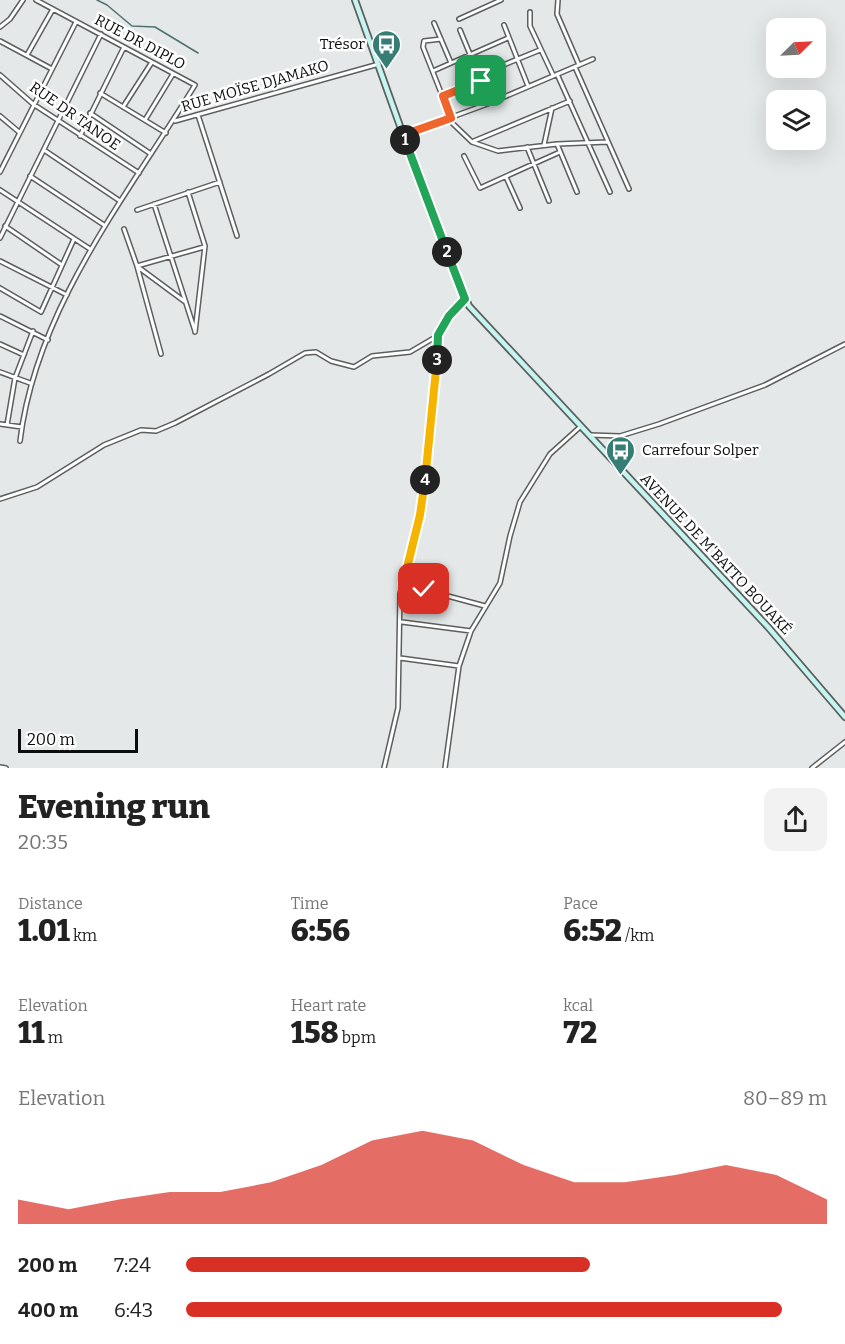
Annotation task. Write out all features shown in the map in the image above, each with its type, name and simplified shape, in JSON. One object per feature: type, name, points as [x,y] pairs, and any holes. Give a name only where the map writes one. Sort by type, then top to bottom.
[{"type":"street","points":[[0,27],[23,0]]},
{"type":"street","name":"RUE DR DIPLO","points":[[36,0],[195,85],[173,122]]},
{"type":"street","name":"AVENUE DE M'BATTO BOUAKÉ","points":[[355,0],[465,299],[477,316],[768,627],[845,717]]},
{"type":"street","points":[[459,19],[501,0]]},
{"type":"street","points":[[558,0],[557,14],[629,189]]},
{"type":"street","points":[[27,56],[53,9]]},
{"type":"street","points":[[530,12],[530,26],[540,50],[570,101],[610,192]]},
{"type":"street","points":[[0,172],[76,22]]},
{"type":"street","points":[[434,23],[451,63]]},
{"type":"street","points":[[504,25],[528,86]]},
{"type":"street","points":[[460,30],[490,103]]},
{"type":"street","points":[[0,238],[101,34]]},
{"type":"street","points":[[433,71],[508,38]]},
{"type":"street","points":[[441,39],[424,41],[423,48],[443,96],[449,119],[472,142],[498,151],[543,145],[608,142]]},
{"type":"street","points":[[0,41],[52,69]]},
{"type":"street","points":[[80,136],[124,47]]},
{"type":"street","points":[[479,75],[540,50]]},
{"type":"street","points":[[403,135],[490,103],[592,59]]},
{"type":"street","points":[[123,106],[152,62]]},
{"type":"street","name":"RUE MOÏSE DJAMAKO","points":[[173,122],[379,64]]},
{"type":"street","points":[[145,120],[173,74]]},
{"type":"street","name":"RUE DR TANOE","points":[[0,75],[58,122],[139,173]]},
{"type":"street","points":[[443,96],[481,81]]},
{"type":"street","points":[[100,93],[166,133]]},
{"type":"street","points":[[472,142],[570,101]]},
{"type":"street","points":[[543,145],[552,108]]},
{"type":"street","points":[[90,113],[152,154]]},
{"type":"street","points":[[198,115],[237,236]]},
{"type":"street","points":[[0,116],[19,132]]},
{"type":"street","points":[[20,441],[30,383],[67,295],[104,225],[173,122]]},
{"type":"street","points":[[557,144],[577,192]]},
{"type":"street","points":[[527,147],[549,201]]},
{"type":"street","points":[[44,150],[120,201]]},
{"type":"street","points":[[464,156],[480,188],[560,152]]},
{"type":"street","points":[[0,154],[5,159]]},
{"type":"street","points":[[30,176],[104,225]]},
{"type":"street","points":[[506,177],[520,208]]},
{"type":"street","points":[[137,210],[219,182]]},
{"type":"street","points":[[0,190],[90,249]]},
{"type":"street","points":[[154,204],[195,332],[205,246],[188,192]]},
{"type":"street","points":[[5,226],[62,265]]},
{"type":"street","points":[[124,229],[137,266],[161,354]]},
{"type":"street","points":[[0,288],[40,312],[74,239]]},
{"type":"street","points":[[137,266],[205,246]]},
{"type":"street","points":[[0,261],[67,295]]},
{"type":"street","points":[[137,266],[186,302]]},
{"type":"street","points":[[384,768],[398,708],[402,622],[400,594],[420,515],[428,455],[438,335],[449,316],[465,299]]},
{"type":"street","points":[[0,316],[48,340]]},
{"type":"street","points":[[7,425],[15,378],[33,331]]},
{"type":"street","points":[[0,499],[37,487],[104,444],[141,430],[156,431],[175,423],[305,353],[316,352],[331,361],[354,367],[372,356],[410,352],[438,335]]},
{"type":"street","points":[[0,344],[24,354]]},
{"type":"street","points":[[589,435],[620,436],[659,424],[765,384],[845,344]]},
{"type":"street","points":[[0,372],[30,383]]},
{"type":"street","points":[[0,424],[22,427]]},
{"type":"street","points":[[446,768],[459,666],[471,631],[500,583],[520,502],[550,454],[580,427]]},
{"type":"street","points":[[403,584],[486,606]]},
{"type":"street","points":[[402,622],[471,631]]},
{"type":"street","points":[[400,658],[459,666]]},
{"type":"street","points":[[812,768],[845,742]]},
{"type":"street","points":[[0,767],[6,768]]},
{"type":"waterway","points":[[97,0],[107,5],[132,26],[155,27],[198,53]]},
{"type":"place","name":"Trésor","points":[[386,70]]},
{"type":"place","name":"Carrefour Solper","points":[[621,476]]},
{"type":"route","points":[[424,589],[403,584],[420,515],[428,455],[438,335],[449,316],[465,299],[403,135],[451,118],[443,96],[481,81]]}]
